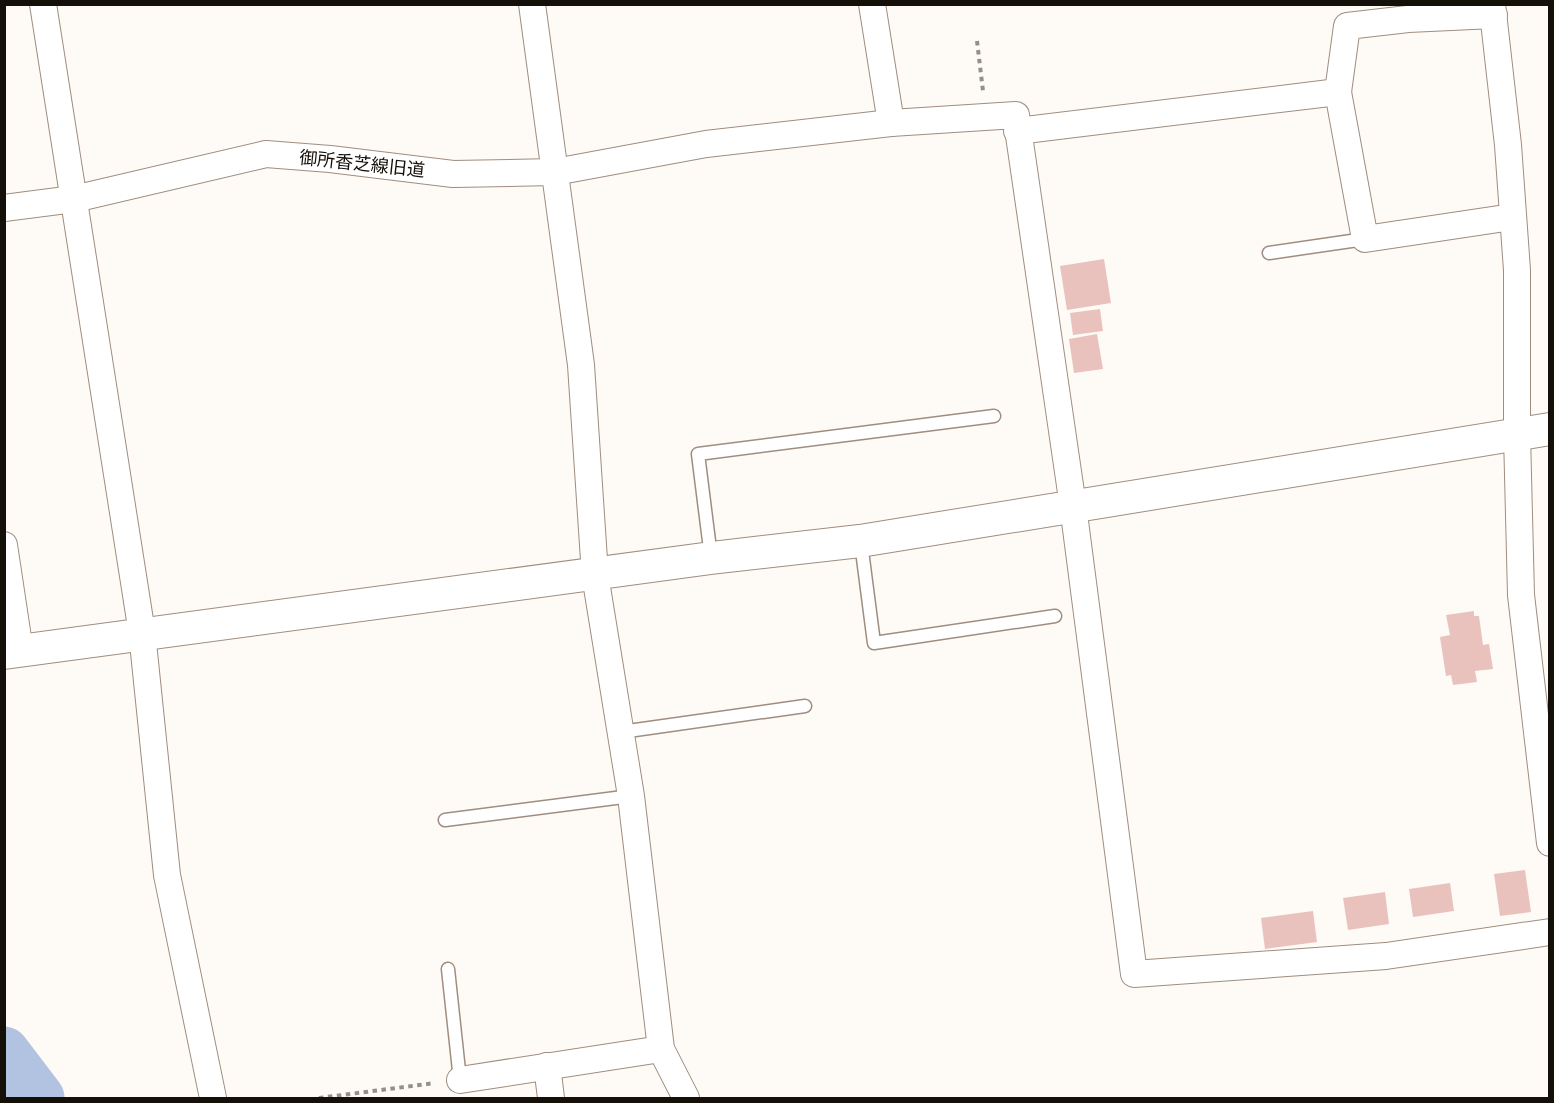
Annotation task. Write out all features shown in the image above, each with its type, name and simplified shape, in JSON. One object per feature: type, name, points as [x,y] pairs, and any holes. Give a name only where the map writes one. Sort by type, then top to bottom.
[{"type":"street","points":[[43,4],[142,633],[167,875],[213,1098]]},
{"type":"street","points":[[532,4],[582,365],[595,575],[631,796],[661,1049],[686,1098]]},
{"type":"street","points":[[872,4],[891,123]]},
{"type":"street","points":[[1512,217],[1365,239],[1338,92],[1347,26],[1493,10],[1508,145],[1516,270],[1521,595],[1550,843]]},
{"type":"street","points":[[1338,92],[1017,131],[1073,506],[1134,974],[1386,956],[1550,932]]},
{"type":"street","name":"御所香芝線旧道","points":[[4,208],[74,199],[266,154],[330,159],[453,174],[555,172],[706,144],[891,123],[1016,115],[1017,131]]},
{"type":"street","points":[[4,544],[12,652],[711,558],[860,542],[1550,429]]},
{"type":"street","points":[[459,1080],[661,1049]]},
{"type":"street","points":[[546,1066],[551,1098]]},
{"type":"lane","points":[[1269,253],[1365,239]]},
{"type":"lane","points":[[711,558],[698,454],[994,416]]},
{"type":"lane","points":[[860,542],[874,643],[1055,616]]},
{"type":"lane","points":[[621,732],[805,706]]},
{"type":"lane","points":[[445,820],[631,796]]},
{"type":"lane","points":[[448,969],[459,1080]]},
{"type":"path","points":[[977,40],[986,116]]},
{"type":"path","points":[[319,1098],[459,1080]]},
{"type":"building","points":[[1104,259],[1111,303],[1067,310],[1060,266]]},
{"type":"building","points":[[1100,309],[1103,331],[1073,335],[1070,313]]},
{"type":"building","points":[[1097,334],[1103,369],[1074,373],[1069,339]]},
{"type":"building","points":[[1474,611],[1474,616],[1479,616],[1483,645],[1489,644],[1493,669],[1475,671],[1477,682],[1453,685],[1451,675],[1446,676],[1440,637],[1450,635],[1446,615]]},
{"type":"building","points":[[1525,870],[1531,912],[1500,916],[1494,874]]},
{"type":"building","points":[[1450,883],[1454,911],[1413,917],[1409,889]]},
{"type":"building","points":[[1385,892],[1389,924],[1348,930],[1343,898]]},
{"type":"building","points":[[1313,911],[1317,942],[1265,949],[1261,918]]},
{"type":"waterway","points":[[4,1052],[39,1098]]}]
